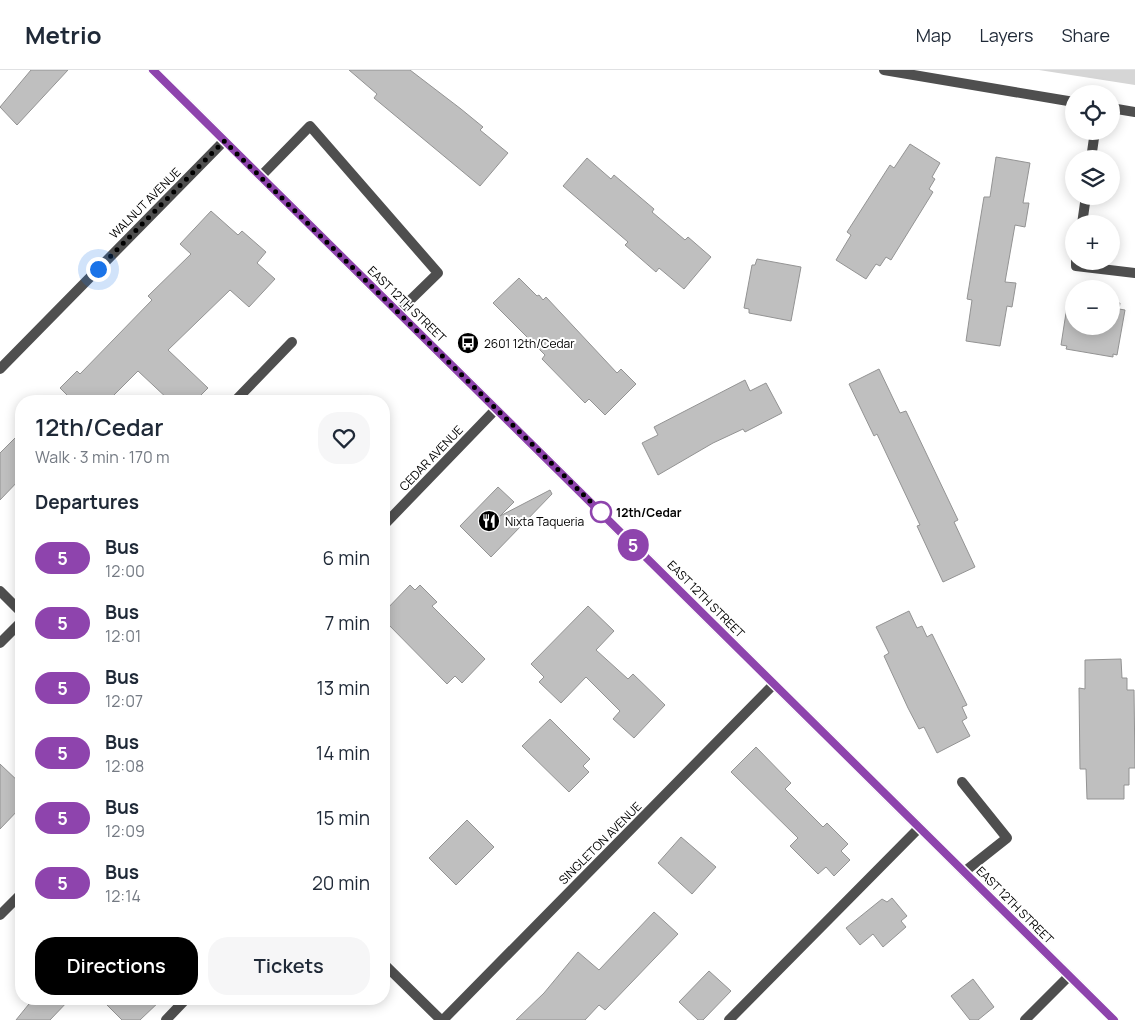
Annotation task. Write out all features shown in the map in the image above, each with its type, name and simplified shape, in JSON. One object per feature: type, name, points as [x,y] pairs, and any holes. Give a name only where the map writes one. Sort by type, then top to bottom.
[{"type":"street","name":"EAST 12TH STREET","points":[[153,70],[1114,1020]]},
{"type":"street","points":[[884,70],[1065,100]]},
{"type":"street","points":[[1120,110],[1135,112]]},
{"type":"street","points":[[260,176],[310,126],[438,273],[398,312]]},
{"type":"street","name":"WALNUT AVENUE","points":[[0,369],[224,141]]},
{"type":"street","points":[[1106,270],[1135,274]]},
{"type":"street","points":[[241,395],[292,342]]},
{"type":"street","name":"CEDAR AVENUE","points":[[390,519],[496,409]]},
{"type":"street","points":[[0,591],[15,606]]},
{"type":"street","points":[[0,643],[15,628]]},
{"type":"street","name":"SINGLETON AVENUE","points":[[442,1020],[774,684]]},
{"type":"street","points":[[962,782],[1008,838],[964,872]]},
{"type":"street","points":[[729,1020],[919,828]]},
{"type":"street","points":[[0,915],[15,900]]},
{"type":"street","points":[[390,970],[442,1020]]},
{"type":"street","points":[[1025,1020],[1069,976]]},
{"type":"street","points":[[166,1020],[180,1005]]},
{"type":"shaded area","points":[[1039,70],[1135,70],[1135,85]]},
{"type":"building","points":[[31,70],[68,70],[17,125],[0,107]]},
{"type":"building","points":[[349,70],[410,70],[483,127],[480,130],[508,153],[480,186],[374,98],[377,94]]},
{"type":"building","points":[[910,144],[940,163],[932,177],[935,179],[929,189],[933,192],[891,260],[886,257],[880,266],[876,264],[866,279],[836,260],[851,235],[847,232],[890,165],[894,168]]},
{"type":"building","points":[[996,157],[1030,163],[1023,203],[1029,203],[1025,227],[1015,225],[1005,282],[1016,283],[1012,307],[1007,306],[1000,346],[966,341],[972,300],[967,299],[984,197],[990,197]]},
{"type":"building","points":[[587,158],[611,179],[614,175],[654,209],[652,212],[685,240],[688,237],[711,257],[684,289],[659,268],[656,272],[625,245],[628,242],[563,186]]},
{"type":"building","points":[[211,211],[238,235],[242,231],[266,252],[257,263],[275,279],[249,307],[230,290],[168,350],[208,388],[201,395],[164,395],[138,371],[114,395],[67,395],[60,388],[77,371],[80,374],[152,300],[148,296],[191,254],[180,244]]},
{"type":"building","points":[[757,259],[801,267],[791,321],[749,313],[749,309],[744,308],[752,265],[755,265]]},
{"type":"building","points":[[519,278],[537,296],[539,295],[543,300],[546,297],[617,373],[621,369],[636,384],[605,415],[589,399],[585,403],[542,359],[545,355],[493,303]]},
{"type":"building","points":[[1120,309],[1125,310],[1117,355],[1113,354],[1113,357],[1066,349],[1067,346],[1061,345],[1065,319],[1065,335],[1120,335]]},
{"type":"building","points":[[879,369],[900,413],[906,411],[958,520],[954,522],[975,567],[943,582],[917,526],[920,525],[877,434],[874,436],[849,384]]},
{"type":"building","points":[[745,380],[750,391],[766,383],[782,413],[745,432],[743,429],[713,443],[658,475],[642,443],[658,435],[654,427]]},
{"type":"building","points":[[15,438],[15,484],[0,500],[0,453]]},
{"type":"building","points":[[498,487],[514,502],[500,516],[550,490],[552,494],[491,557],[460,526]]},
{"type":"building","points":[[410,585],[415,590],[420,585],[437,602],[432,606],[485,659],[462,683],[455,676],[447,684],[390,626],[390,606]]},
{"type":"building","points":[[588,606],[614,631],[596,650],[628,679],[633,674],[665,705],[634,738],[613,719],[620,711],[586,677],[561,703],[539,682],[544,677],[531,664]]},
{"type":"building","points":[[909,611],[917,628],[922,626],[927,637],[932,634],[967,705],[962,707],[967,718],[962,721],[970,736],[937,753],[924,727],[919,729],[908,708],[884,656],[889,653],[876,627]]},
{"type":"building","points":[[1121,659],[1122,678],[1127,678],[1127,690],[1134,690],[1135,768],[1129,768],[1129,785],[1124,785],[1124,799],[1087,799],[1086,769],[1080,769],[1079,688],[1085,689],[1085,660]]},
{"type":"building","points":[[550,719],[590,759],[583,766],[589,772],[569,792],[522,746]]},
{"type":"building","points":[[756,747],[791,783],[785,789],[823,827],[827,823],[848,844],[841,851],[850,860],[834,876],[826,867],[818,874],[790,846],[798,838],[731,772]]},
{"type":"building","points":[[0,764],[15,778],[15,813],[0,829]]},
{"type":"building","points":[[467,820],[494,847],[456,885],[429,858]]},
{"type":"building","points":[[681,837],[716,867],[692,894],[658,863]]},
{"type":"building","points":[[892,898],[907,916],[901,921],[906,927],[883,947],[873,934],[860,945],[846,928],[882,899],[887,902]]},
{"type":"building","points":[[654,912],[678,934],[605,1010],[599,1005],[585,1020],[516,1020],[544,993],[578,952],[599,970]]},
{"type":"building","points":[[709,971],[731,991],[703,1020],[698,1020],[679,1002]]},
{"type":"building","points":[[973,979],[994,1007],[978,1020],[970,1020],[951,996]]},
{"type":"building","points":[[28,1005],[64,1005],[50,1020],[16,1020]]},
{"type":"building","points":[[107,1005],[156,1005],[140,1020],[122,1020]]},
{"type":"bus line","name":"5","points":[[153,70],[448,361],[517,432],[603,514],[1114,1020]]},
{"type":"place","name":"2601 12th/Cedar","points":[[468,343]]},
{"type":"place","name":"12th/Cedar","points":[[601,512]]},
{"type":"place","name":"Nixta Taqueria","points":[[489,521]]},
{"type":"route","points":[[98,269],[224,141],[448,361],[517,432],[603,514],[601,512]]}]
